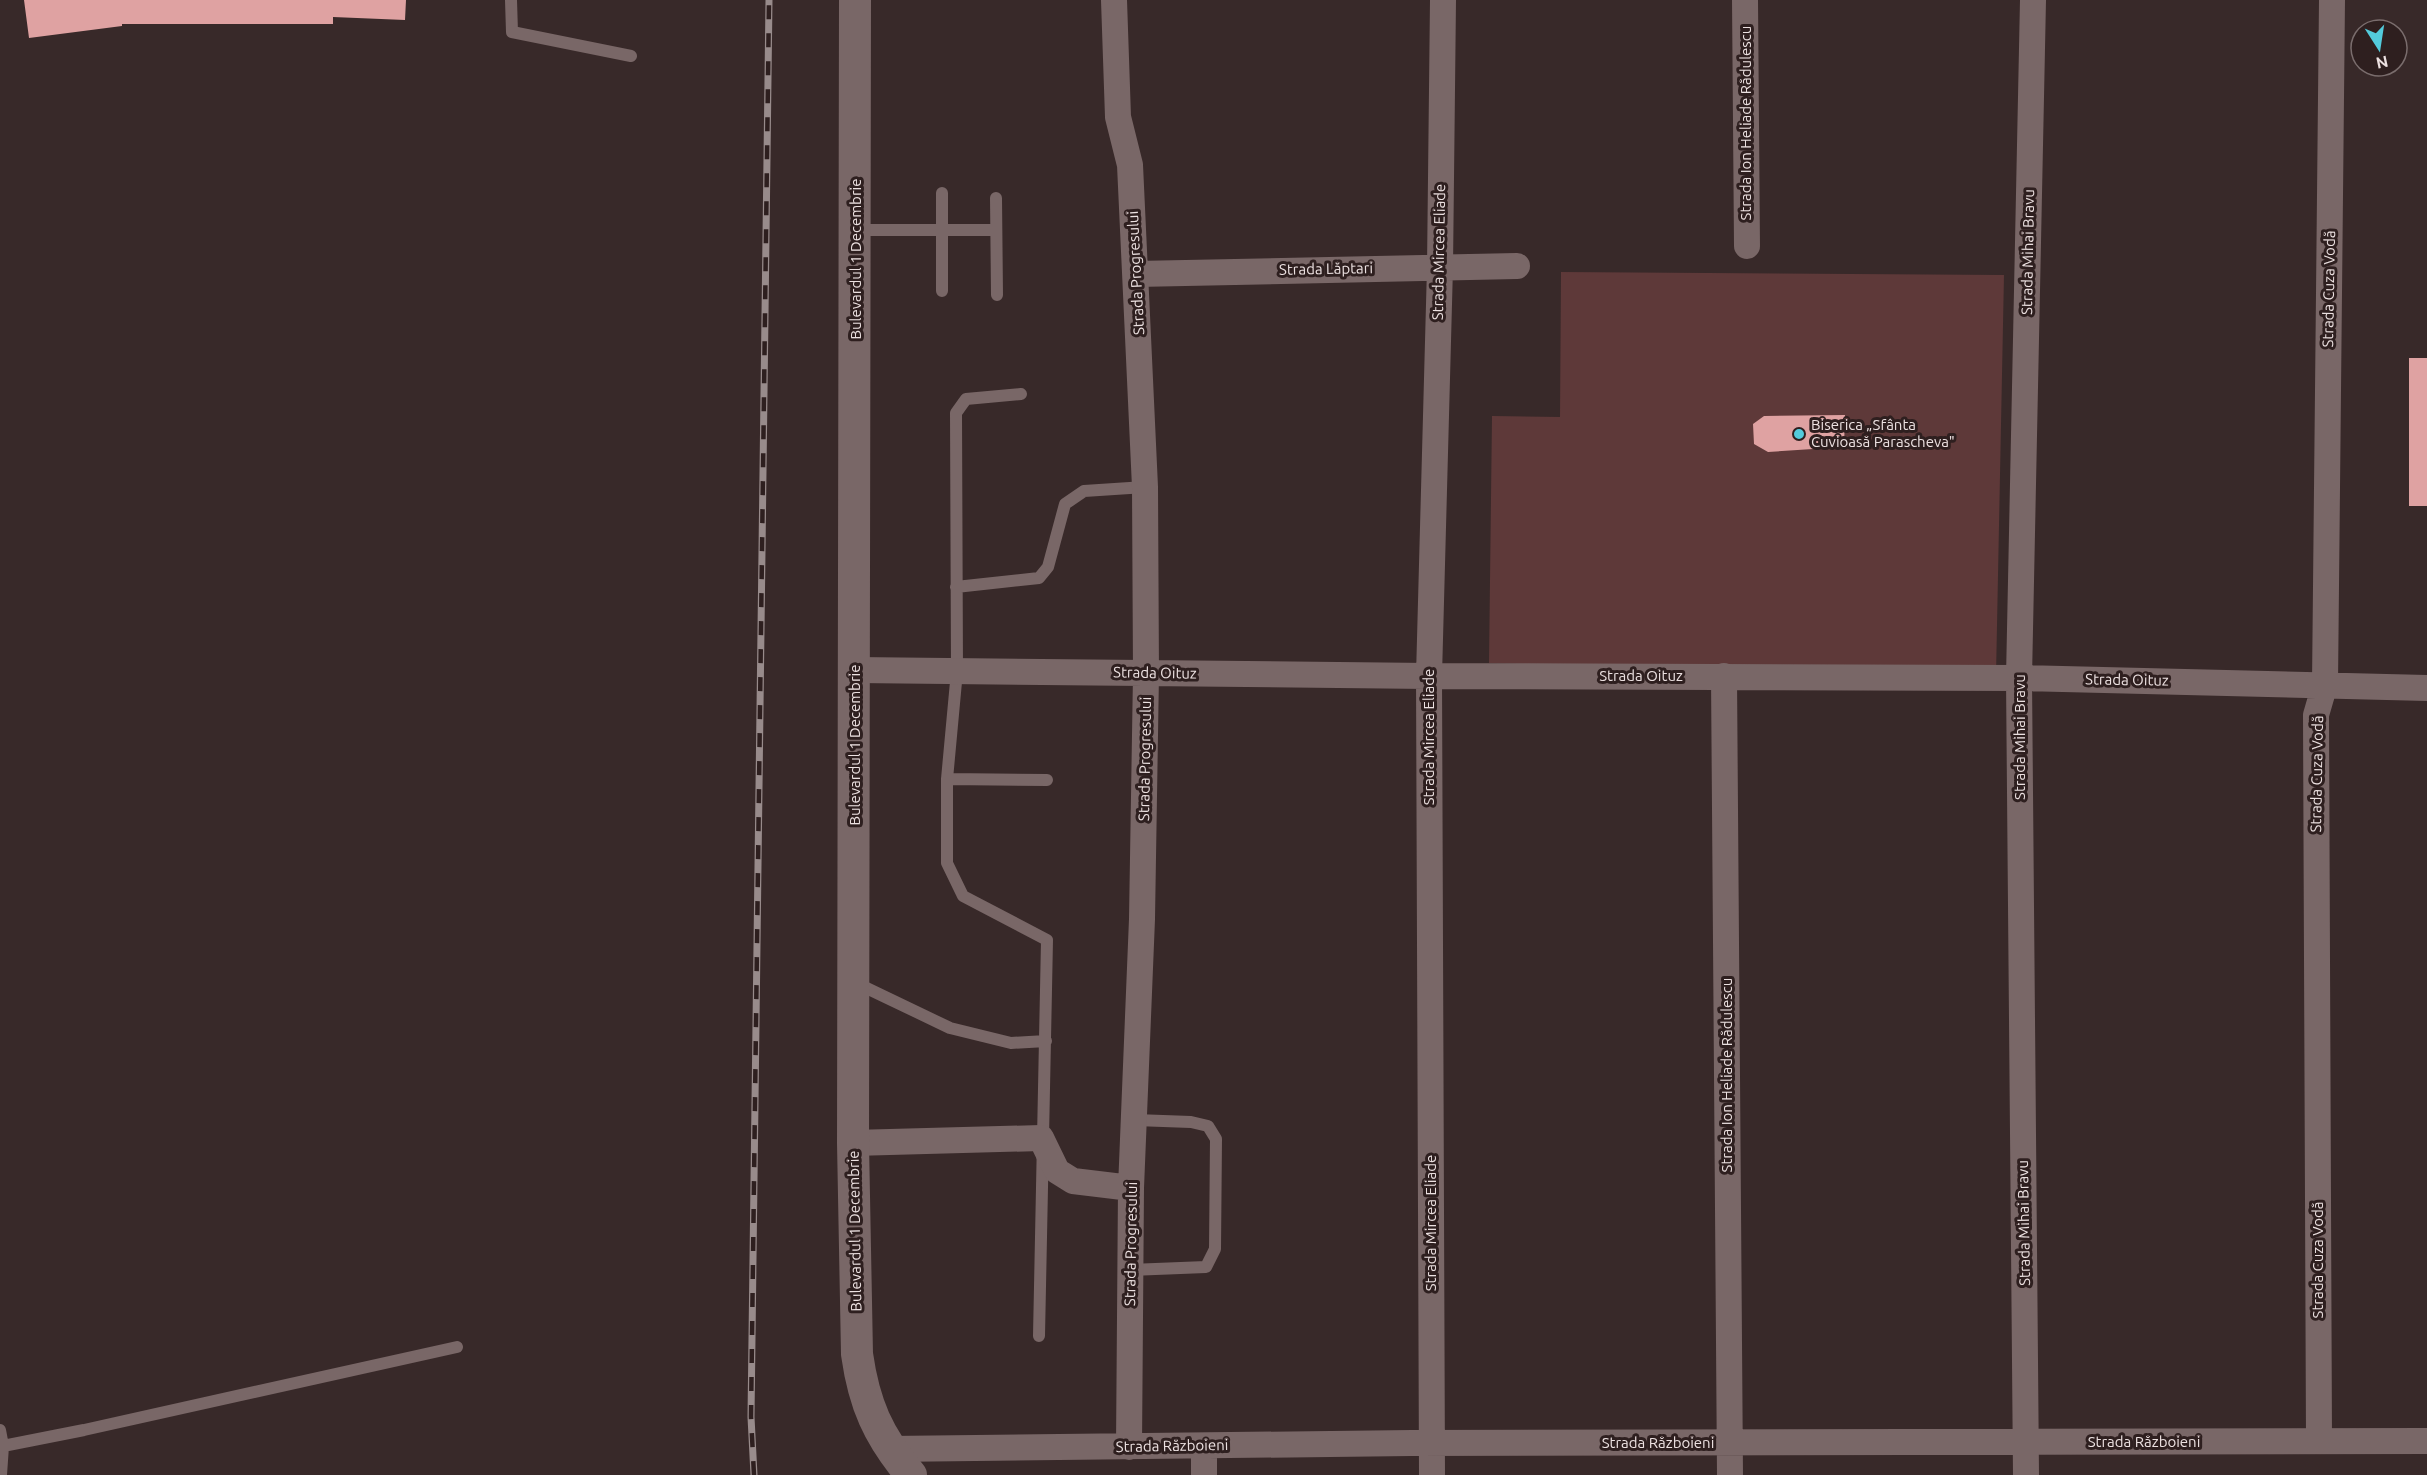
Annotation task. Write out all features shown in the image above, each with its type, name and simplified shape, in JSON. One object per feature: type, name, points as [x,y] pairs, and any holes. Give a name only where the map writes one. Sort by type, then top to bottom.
[{"type":"street","name":"Bulevardul 1 Decembrie","points":[[855,0],[854,1143],[856,1354],[861,1385],[870,1413],[889,1449],[911,1475]]},
{"type":"street","name":"Strada Progresului","points":[[1114,0],[1118,117],[1130,165],[1145,487],[1146,674],[1135,1120],[1131,1188],[1129,1447]]},
{"type":"street","name":"Strada Mircea Eliade","points":[[1432,1475],[1429,676],[1440,267],[1443,0]]},
{"type":"street","name":"Strada Ion Heliade Rădulescu","points":[[1745,0],[1747,246]]},
{"type":"street","name":"Strada Mihai Bravu","points":[[2026,1475],[2019,678],[2033,0]]},
{"type":"street","name":"Strada Cuza Vodă","points":[[2319,1441],[2316,715],[2325,684],[2332,0]]},
{"type":"street","name":"Strada Lăptari","points":[[1136,274],[1517,266]]},
{"type":"street","name":"Strada Oituz","points":[[855,670],[1429,676],[2019,678],[2427,688]]},
{"type":"street","name":"Strada Ion Heliade Rădulescu","points":[[1724,676],[1730,1475]]},
{"type":"street","points":[[854,1143],[1041,1138],[1057,1171],[1073,1181],[1131,1188]]},
{"type":"street","name":"Strada Războieni","points":[[889,1449],[1432,1444],[2427,1440]]},
{"type":"street","points":[[1204,1446],[1204,1475]]},
{"type":"lane","points":[[511,0],[512,32],[631,56]]},
{"type":"lane","points":[[942,193],[942,291]]},
{"type":"lane","points":[[996,198],[997,295]]},
{"type":"lane","points":[[856,231],[996,230]]},
{"type":"lane","points":[[1021,394],[966,399],[956,413],[957,671],[947,779],[947,863],[963,896],[1047,940],[1046,1041],[1041,1138],[1039,1336]]},
{"type":"lane","points":[[956,587],[1039,578],[1048,567],[1065,504],[1084,491],[1145,487]]},
{"type":"lane","points":[[947,779],[1047,780]]},
{"type":"lane","points":[[855,983],[951,1028],[1011,1043],[1046,1041]]},
{"type":"lane","points":[[1130,1270],[1206,1267],[1215,1249],[1216,1139],[1212,1132],[1208,1126],[1191,1122],[1135,1120]]},
{"type":"lane","points":[[3,1446],[457,1347]]},
{"type":"lane","points":[[0,1430],[3,1446],[2,1475]]},
{"type":"shaded area","points":[[1561,272],[2004,275],[1996,676],[1489,663],[1492,416],[1560,417]]},
{"type":"building","points":[[24,0],[406,0],[405,20],[333,17],[333,24],[122,24],[122,26],[29,38]]},
{"type":"building","points":[[2409,358],[2427,358],[2427,506],[2409,506]]},
{"type":"building","name":"Biserica „Sfânta Cuvioasă Parascheva\"","points":[[1845,415],[1844,447],[1768,452],[1754,444],[1753,424],[1764,416]]},
{"type":"railway","points":[[754,1475],[751,1417],[769,0]]},
{"type":"place","name":"Biserica „Sfânta Cuvioasă Parascheva\"","points":[[1799,434]]}]
